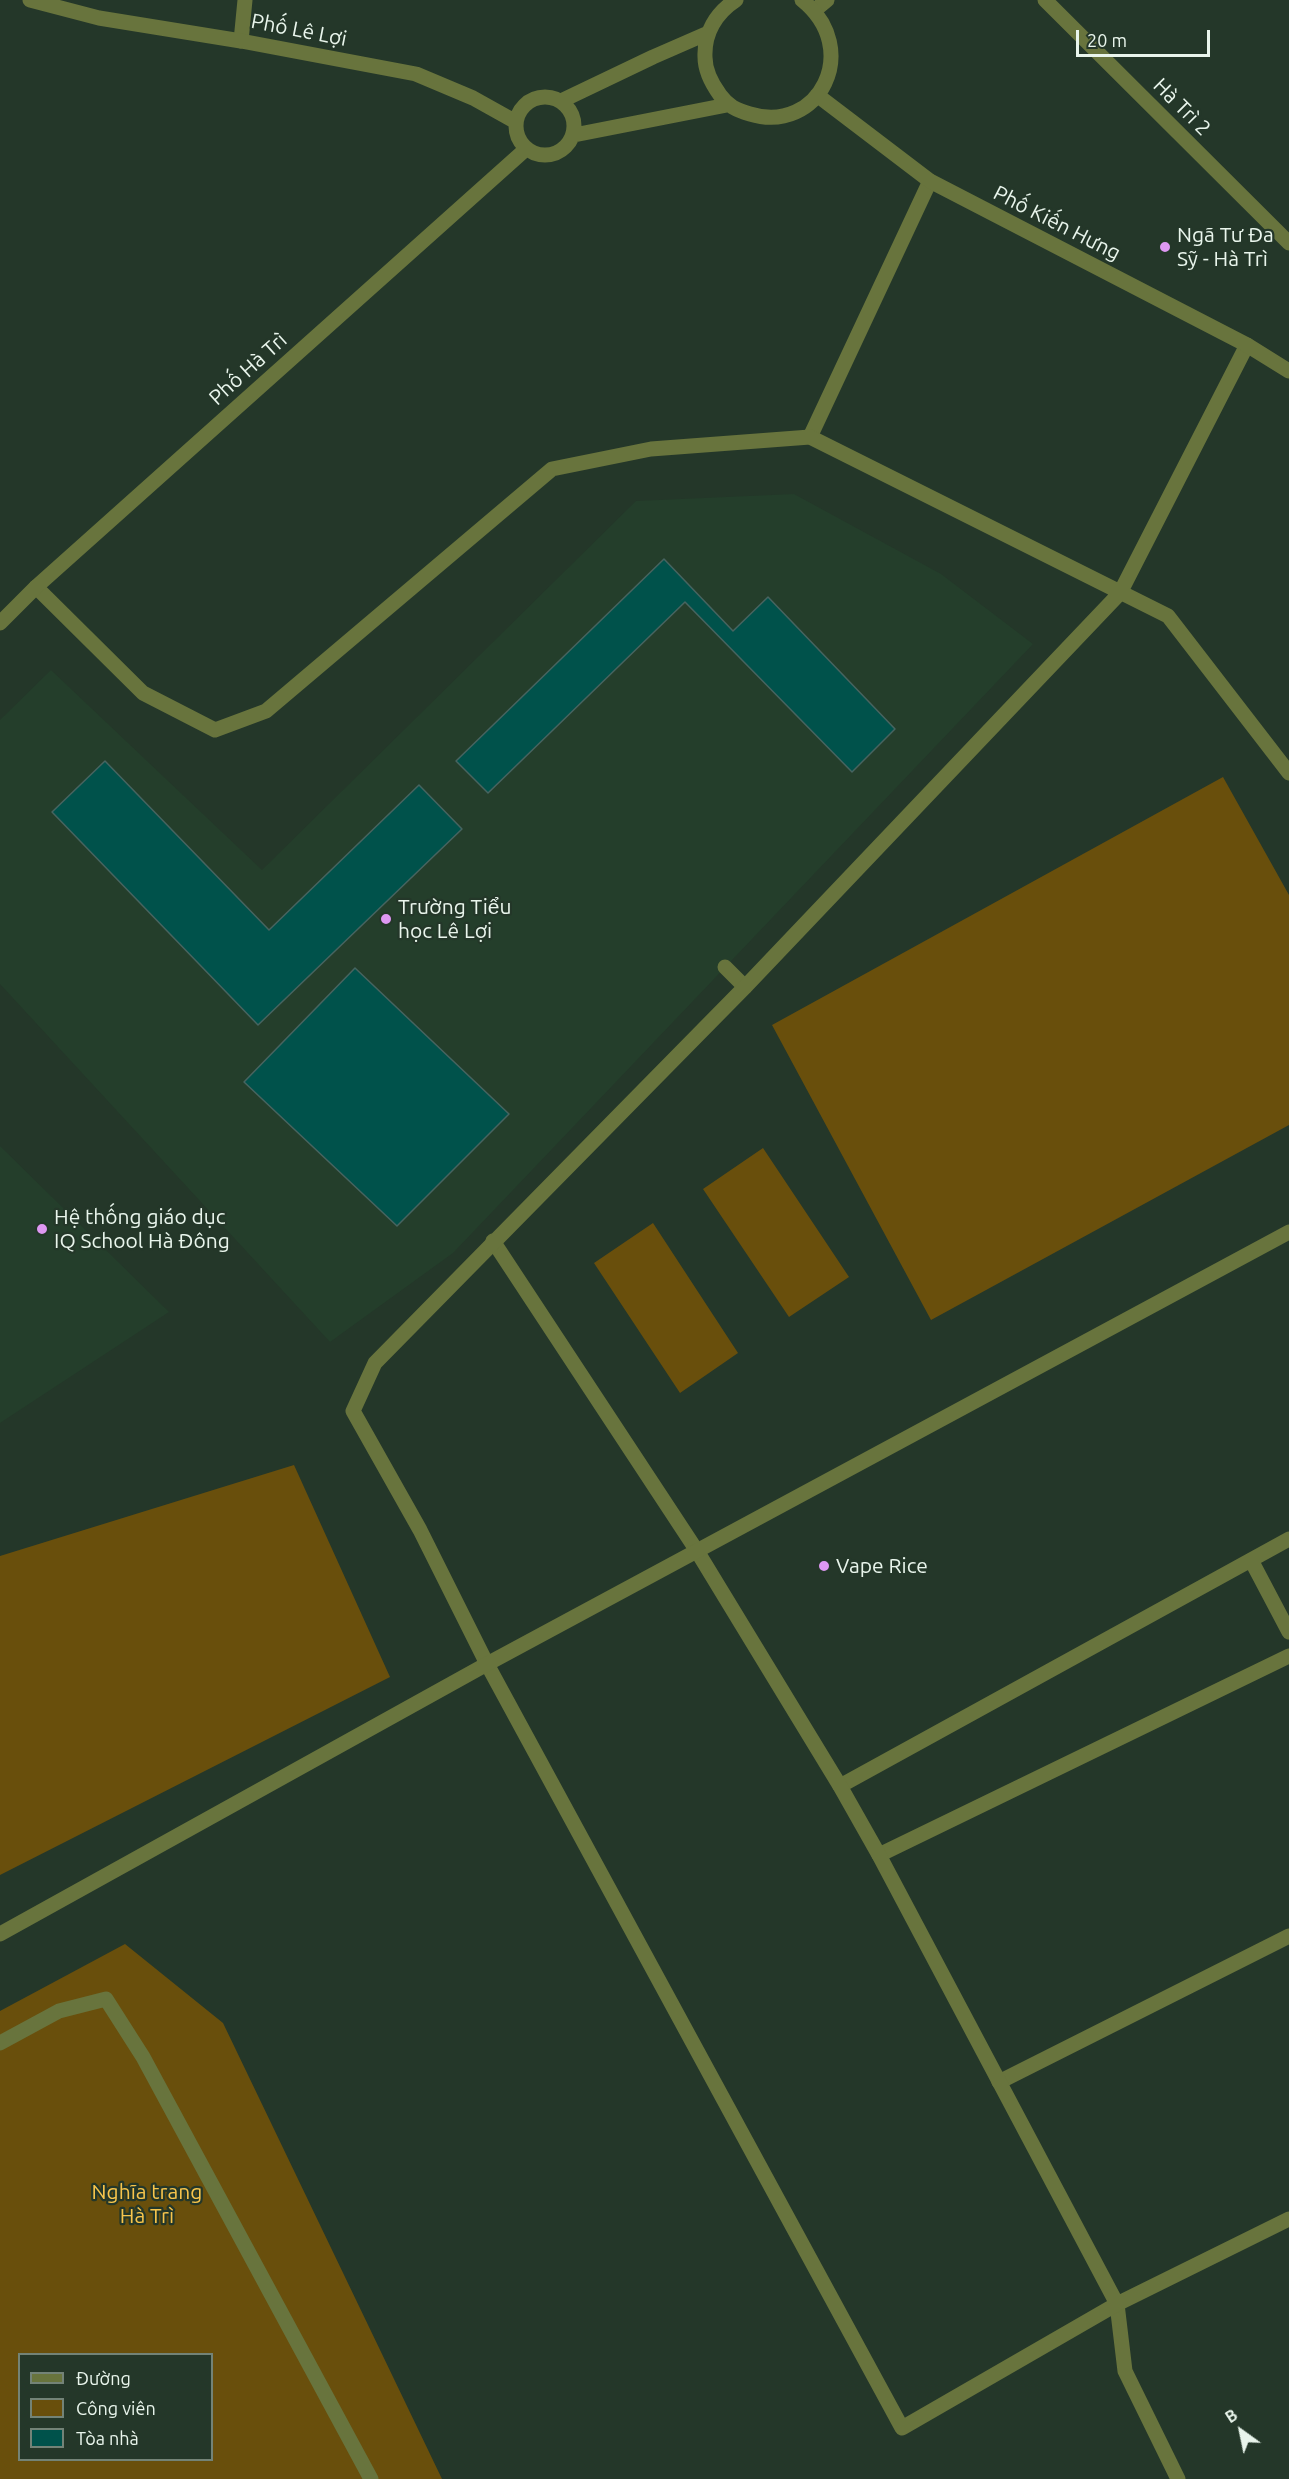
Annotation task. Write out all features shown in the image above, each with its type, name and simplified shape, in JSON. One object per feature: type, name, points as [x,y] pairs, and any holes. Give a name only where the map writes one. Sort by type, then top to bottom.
[{"type":"street","name":"Phố Lê Lợi","points":[[30,0],[99,18],[242,41],[416,74],[473,98],[516,122]]},
{"type":"street","points":[[242,41],[245,0]]},
{"type":"street","points":[[574,135],[727,105],[759,117],[780,117],[800,109],[817,95],[827,80],[832,62],[831,43],[826,26],[815,10],[802,0]]},
{"type":"street","points":[[815,10],[827,0]]},
{"type":"street","name":"Hà Trì 2","points":[[1045,0],[1289,243]]},
{"type":"street","points":[[727,105],[712,84],[705,66],[704,50],[708,33],[728,2]]},
{"type":"street","points":[[561,101],[708,33]]},
{"type":"street","name":"Phố Kiến Hưng","points":[[817,95],[930,181],[1247,345],[1289,371]]},
{"type":"street","points":[[543,97],[561,101],[574,116],[574,135],[563,150],[544,156],[526,148],[516,132],[519,112],[533,99],[543,97]]},
{"type":"street","name":"Phố Hà Trì","points":[[0,623],[36,587],[526,148]]},
{"type":"street","points":[[810,437],[930,181]]},
{"type":"street","points":[[1247,345],[1120,593],[745,987],[375,1363],[353,1411],[420,1530],[487,1665],[902,2428],[1117,2304],[1289,2219]]},
{"type":"street","points":[[36,587],[143,693],[215,730],[266,711],[552,469],[651,449],[810,437],[1168,616],[1289,773]]},
{"type":"street","points":[[725,968],[745,987]]},
{"type":"street","points":[[0,1934],[487,1665],[1289,1232]]},
{"type":"street","points":[[494,1241],[697,1551],[840,1786],[879,1855],[1117,2304],[1125,2371],[1178,2479]]},
{"type":"street","points":[[840,1786],[1289,1539]]},
{"type":"street","points":[[1251,1560],[1289,1632]]},
{"type":"street","points":[[879,1855],[1289,1656]]},
{"type":"street","points":[[999,2082],[1289,1936]]},
{"type":"street","points":[[0,2043],[59,2011],[106,1999],[143,2057],[371,2479]]},
{"type":"shaded area","name":"Trường Tiểu học Lê Lợi","points":[[794,494],[941,574],[1033,644],[453,1253],[330,1342],[0,984],[0,720],[51,670],[262,870],[636,501]]},
{"type":"shaded area","name":"Hệ thống giáo dục IQ School Hà Đông","points":[[0,1146],[169,1312],[0,1423]]},
{"type":"green space","points":[[1223,777],[1289,895],[1289,1125],[931,1320],[772,1025]]},
{"type":"green space","points":[[763,1148],[849,1277],[789,1317],[703,1189]]},
{"type":"green space","points":[[653,1223],[738,1353],[680,1393],[594,1263]]},
{"type":"green space","points":[[294,1465],[390,1677],[0,1875],[0,1556]]},
{"type":"green space","name":"Nghĩa trang Hà Trì","points":[[125,1944],[223,2023],[442,2479],[0,2479],[0,2011]]},
{"type":"building","points":[[664,559],[733,631],[768,597],[895,729],[852,772],[685,602],[488,793],[456,761]]},
{"type":"building","points":[[105,761],[269,930],[419,785],[462,829],[258,1025],[52,812]]},
{"type":"building","points":[[355,968],[509,1114],[397,1226],[244,1082]]},
{"type":"place","name":"Ngã Tư Đa Sỹ - Hà Trì","points":[[1165,247]]},
{"type":"place","name":"Trường Tiểu học Lê Lợi","points":[[386,919]]},
{"type":"place","name":"Hệ thống giáo dục IQ School Hà Đông","points":[[42,1229]]},
{"type":"place","name":"Vape Rice","points":[[824,1566]]}]
